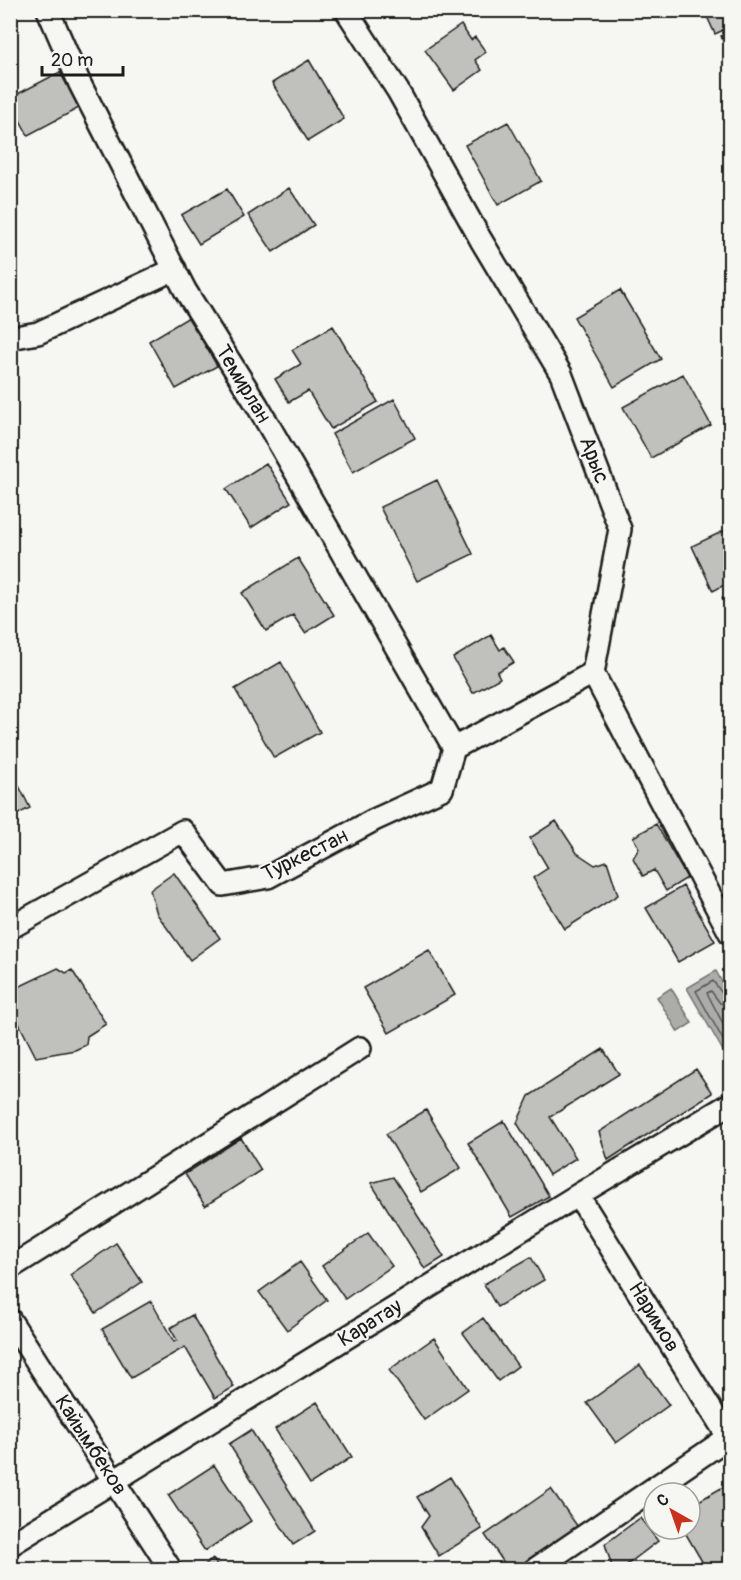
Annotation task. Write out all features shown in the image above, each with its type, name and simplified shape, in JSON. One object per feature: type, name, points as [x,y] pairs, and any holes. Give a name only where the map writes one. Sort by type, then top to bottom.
[{"type":"street","name":"Темирлан","points":[[48,10],[80,84],[185,290],[257,405],[454,748]]},
{"type":"street","name":"Арыс","points":[[346,10],[398,91],[481,240],[561,374],[620,529],[593,674]]},
{"type":"street","points":[[10,338],[38,333],[176,269]]},
{"type":"street","points":[[454,748],[593,674],[730,933]]},
{"type":"street","name":"Туркестан","points":[[10,928],[183,831],[223,885],[268,877],[374,820],[442,789],[454,748]]},
{"type":"street","points":[[10,1268],[360,1048]]},
{"type":"street","name":"Каратау","points":[[10,1545],[730,1104]]},
{"type":"street","name":"Наримов","points":[[578,1195],[730,1438]]},
{"type":"street","name":"Кайымбеков","points":[[10,1320],[171,1569]]},
{"type":"street","points":[[534,1569],[730,1438]]},
{"type":"water","points":[[716,971],[730,997],[730,1053],[726,1056],[687,988]]},
{"type":"water","points":[[671,988],[692,1023],[678,1032],[657,997]]},
{"type":"building","points":[[704,10],[730,10],[730,27],[715,34]]},
{"type":"building","points":[[461,25],[471,40],[475,37],[486,52],[475,60],[482,70],[454,90],[425,50]]},
{"type":"building","points":[[730,31],[730,57],[721,36]]},
{"type":"building","points":[[309,60],[344,119],[308,141],[272,83]]},
{"type":"building","points":[[60,72],[79,108],[28,135],[10,98]]},
{"type":"building","points":[[508,122],[541,181],[498,205],[465,145]]},
{"type":"building","points":[[289,188],[314,225],[273,252],[248,215]]},
{"type":"building","points":[[227,189],[244,217],[199,244],[181,215]]},
{"type":"building","points":[[620,290],[661,359],[614,387],[574,317]]},
{"type":"building","points":[[189,317],[217,366],[176,389],[149,341]]},
{"type":"building","points":[[333,326],[378,402],[331,429],[308,391],[289,402],[275,379],[301,364],[292,350]]},
{"type":"building","points":[[683,374],[711,425],[651,458],[623,407]]},
{"type":"building","points":[[394,399],[415,438],[353,472],[332,434]]},
{"type":"building","points":[[266,463],[291,502],[251,528],[226,489]]},
{"type":"building","points":[[437,480],[473,554],[417,581],[380,507]]},
{"type":"building","points":[[730,528],[730,582],[713,591],[692,546]]},
{"type":"building","points":[[298,558],[334,615],[305,633],[293,615],[266,631],[242,593]]},
{"type":"building","points":[[730,593],[730,613],[722,598]]},
{"type":"building","points":[[491,635],[500,650],[504,647],[514,662],[497,672],[500,678],[473,693],[453,658]]},
{"type":"building","points":[[281,662],[320,732],[274,758],[235,689]]},
{"type":"building","points":[[10,768],[30,808],[10,818]]},
{"type":"building","points":[[556,821],[577,853],[595,865],[607,861],[618,895],[565,929],[533,878],[548,868],[530,838]]},
{"type":"building","points":[[656,824],[687,878],[666,891],[654,870],[643,876],[633,858],[639,848],[633,837]]},
{"type":"building","points":[[174,873],[220,938],[190,960],[157,914],[150,890]]},
{"type":"building","points":[[683,886],[715,941],[678,962],[646,908]]},
{"type":"building","points":[[429,950],[455,995],[389,1033],[363,988]]},
{"type":"building","points":[[58,968],[66,973],[72,970],[106,1024],[87,1036],[86,1045],[75,1050],[36,1057],[10,1006],[10,991]]},
{"type":"building","points":[[603,1049],[619,1074],[550,1117],[576,1158],[549,1175],[517,1123],[529,1096]]},
{"type":"building","points":[[696,1069],[712,1093],[608,1160],[599,1132]]},
{"type":"building","points":[[426,1110],[461,1168],[421,1192],[386,1134]]},
{"type":"building","points":[[504,1121],[549,1196],[512,1217],[468,1143]]},
{"type":"building","points":[[241,1138],[261,1170],[205,1206],[185,1174]]},
{"type":"building","points":[[393,1177],[444,1257],[425,1269],[371,1183]]},
{"type":"building","points":[[368,1233],[392,1266],[345,1299],[322,1266]]},
{"type":"building","points":[[116,1243],[142,1282],[96,1313],[70,1275]]},
{"type":"building","points":[[531,1257],[544,1280],[497,1307],[484,1284]]},
{"type":"building","points":[[300,1262],[327,1300],[287,1330],[259,1292]]},
{"type":"building","points":[[151,1301],[174,1342],[177,1340],[170,1328],[192,1315],[234,1387],[215,1398],[185,1347],[131,1378],[102,1329]]},
{"type":"building","points":[[483,1318],[518,1366],[498,1381],[463,1333]]},
{"type":"building","points":[[434,1338],[468,1389],[424,1420],[389,1370]]},
{"type":"building","points":[[640,1365],[669,1405],[616,1443],[587,1403]]},
{"type":"building","points":[[317,1402],[352,1457],[310,1484],[275,1429]]},
{"type":"building","points":[[251,1430],[315,1531],[293,1545],[229,1444]]},
{"type":"building","points":[[214,1465],[251,1521],[205,1551],[168,1495]]},
{"type":"building","points":[[450,1477],[482,1529],[439,1556],[421,1527],[429,1516],[417,1497]]},
{"type":"building","points":[[723,1487],[730,1499],[730,1561],[717,1570],[707,1570],[690,1541],[702,1541],[702,1499]]},
{"type":"building","points":[[551,1489],[578,1527],[518,1570],[509,1570],[485,1535]]},
{"type":"building","points":[[640,1518],[642,1541],[658,1541],[620,1570],[613,1570],[605,1544]]},
{"type":"building","points":[[213,1559],[220,1570],[198,1570]]}]
